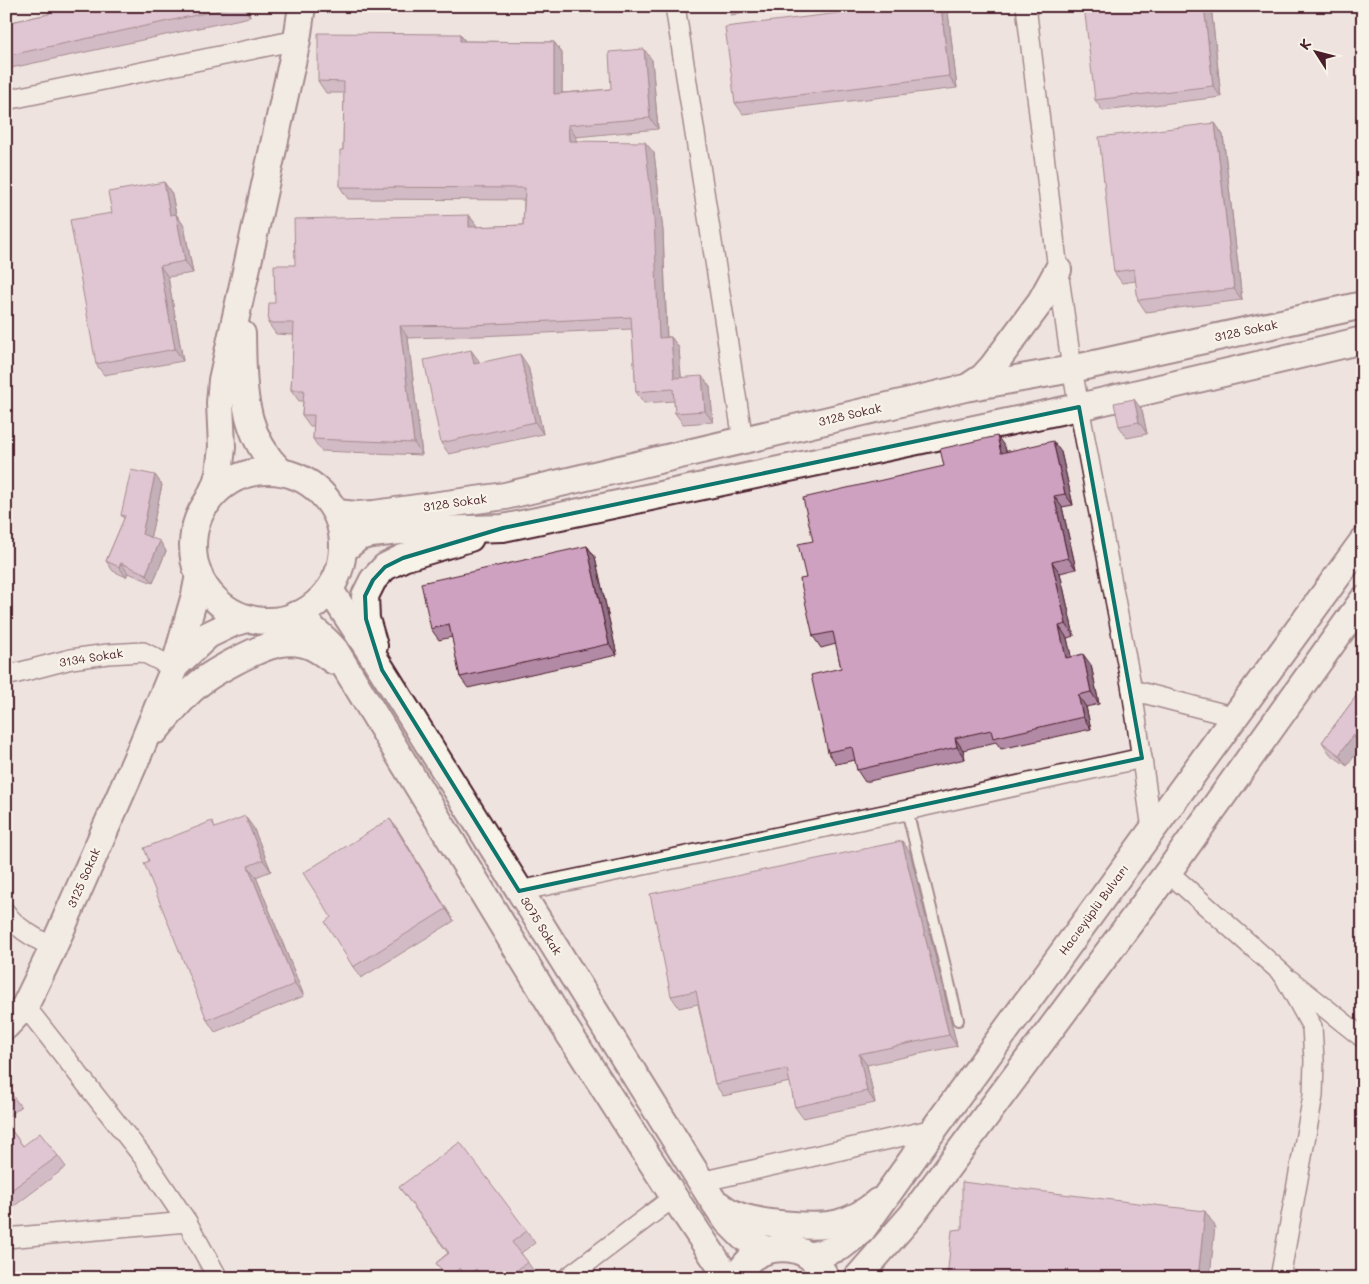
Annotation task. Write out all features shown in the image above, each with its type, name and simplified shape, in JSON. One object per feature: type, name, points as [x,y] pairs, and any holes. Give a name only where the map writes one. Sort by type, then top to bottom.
[{"type":"street","points":[[207,503],[223,486],[244,475],[280,471],[291,474],[312,485],[337,513],[343,550],[339,572],[330,590],[306,611],[282,620],[247,618],[232,612],[212,597],[198,575],[193,550],[196,524],[219,474],[222,447],[220,403],[222,380],[297,40],[302,6]]},
{"type":"street","points":[[675,6],[743,440],[751,475]]},
{"type":"street","points":[[1026,6],[1072,369],[1132,690],[1152,829],[1168,872],[1283,974],[1363,1038]]},
{"type":"street","points":[[6,100],[297,40]]},
{"type":"street","points":[[965,388],[983,377],[993,366],[1041,301],[1058,270]]},
{"type":"street","points":[[242,293],[243,385],[246,405],[250,423],[258,441],[280,471]]},
{"type":"street","name":"3128 Sokak","points":[[337,513],[374,514],[505,496],[965,388],[1072,369],[1363,305]]},
{"type":"street","name":"3128 Sokak","points":[[382,670],[366,619],[365,596],[373,580],[385,568],[403,558],[503,528],[1078,407],[1363,340]]},
{"type":"street","name":"3128 Sokak","points":[[343,550],[359,537],[371,534],[400,531],[503,528]]},
{"type":"street","name":"Hacıeyüplü Bulvarı","points":[[809,1256],[842,1246],[862,1230],[1363,541]]},
{"type":"street","name":"3125 Sokak","points":[[6,1026],[25,1006],[53,948],[141,748],[174,668],[195,595],[198,575]]},
{"type":"street","name":"3075 Sokak","points":[[330,590],[382,670],[706,1190],[727,1221],[743,1238],[766,1250]]},
{"type":"street","points":[[857,1278],[912,1215],[1168,872],[1363,600]]},
{"type":"street","points":[[295,615],[324,637],[335,650],[562,1023],[728,1278]]},
{"type":"street","name":"3125 Sokak","points":[[174,668],[208,635],[247,618]]},
{"type":"street","name":"3125 Sokak","points":[[141,748],[195,686],[229,665],[265,648],[277,644],[303,644],[317,649],[345,668]]},
{"type":"street","name":"3134 Sokak","points":[[6,676],[71,659],[143,652],[174,668]]},
{"type":"street","points":[[1132,690],[1234,717]]},
{"type":"street","points":[[519,891],[907,810],[1142,758]]},
{"type":"street","points":[[6,913],[22,930],[53,948]]},
{"type":"street","points":[[1280,1278],[1313,1096],[1314,1060],[1312,1027],[1283,974]]},
{"type":"street","points":[[25,1006],[144,1158],[187,1222],[218,1278]]},
{"type":"street","points":[[706,1190],[934,1129]]},
{"type":"street","points":[[706,1190],[731,1212],[746,1218],[784,1224],[828,1225],[839,1223],[864,1213],[876,1204],[891,1188]]},
{"type":"street","points":[[567,1278],[674,1197]]},
{"type":"street","points":[[876,1278],[912,1215]]},
{"type":"street","points":[[6,1238],[187,1222]]},
{"type":"street","points":[[736,1278],[743,1266],[753,1257],[766,1250],[781,1248],[795,1250],[809,1256],[819,1266],[826,1278]]},
{"type":"lane","points":[[907,810],[958,1020]]},
{"type":"highlighted area","points":[[1079,407],[1142,758],[519,891],[382,670],[366,619],[365,596],[373,580],[385,567],[403,558],[503,528]]},
{"type":"building","points":[[69,6],[238,6],[6,56],[6,23],[49,14],[49,11]]},
{"type":"building","points":[[896,6],[941,6],[949,76],[735,103],[725,27]]},
{"type":"building","points":[[1084,6],[1204,6],[1213,86],[1095,100]]},
{"type":"building","points":[[318,33],[460,34],[460,41],[554,42],[554,94],[611,89],[609,52],[644,49],[650,118],[568,125],[569,141],[645,142],[654,219],[659,338],[671,337],[674,378],[702,376],[705,411],[675,413],[673,389],[636,392],[631,317],[471,325],[400,326],[414,443],[313,439],[314,415],[302,415],[304,390],[291,390],[294,323],[268,323],[269,303],[275,303],[274,265],[295,265],[294,219],[469,215],[469,227],[523,225],[525,188],[340,187],[340,150],[343,150],[344,82],[318,81]]},
{"type":"building","points":[[1215,123],[1234,289],[1138,300],[1134,269],[1114,272],[1099,137]]},
{"type":"building","points":[[164,182],[170,215],[176,214],[185,261],[160,266],[175,349],[96,364],[70,220],[112,213],[108,192]]},
{"type":"building","points":[[471,350],[474,364],[520,354],[535,422],[441,443],[424,360]]},
{"type":"building","points":[[1134,399],[1139,422],[1119,426],[1114,403]]},
{"type":"building","points":[[997,436],[1001,453],[1053,441],[1065,494],[1054,496],[1068,558],[1052,562],[1066,624],[1059,626],[1066,658],[1083,654],[1091,692],[1078,695],[1083,717],[993,738],[991,730],[955,738],[957,747],[857,770],[852,747],[828,752],[811,675],[841,668],[833,632],[813,636],[800,579],[806,578],[798,544],[813,541],[803,498],[944,466],[940,449]]},
{"type":"building","points":[[131,470],[155,475],[142,534],[160,541],[146,574],[121,563],[119,567],[106,561],[125,516],[121,515]]},
{"type":"building","points":[[587,546],[609,644],[460,677],[449,624],[431,629],[421,583]]},
{"type":"building","points":[[1363,687],[1363,743],[1353,735],[1339,755],[1322,742]]},
{"type":"building","points":[[245,816],[263,860],[248,866],[295,984],[207,1020],[144,863],[149,861],[144,848],[212,821],[215,828]]},
{"type":"building","points":[[390,819],[446,909],[353,967],[325,922],[331,917],[303,873]]},
{"type":"building","points":[[902,841],[949,1035],[859,1054],[867,1091],[795,1107],[787,1069],[715,1084],[696,991],[671,996],[650,894]]},
{"type":"building","points":[[6,1087],[13,1095],[6,1100]]},
{"type":"building","points":[[6,1123],[23,1146],[40,1133],[58,1156],[6,1194]]},
{"type":"building","points":[[460,1142],[527,1231],[512,1242],[528,1262],[506,1278],[483,1278],[476,1269],[466,1276],[460,1268],[447,1278],[436,1263],[449,1253],[399,1187]]},
{"type":"building","points":[[962,1182],[1205,1211],[1198,1278],[947,1278],[952,1230],[962,1229]]},
{"type":"building","points":[[1323,1274],[1363,1277],[1363,1278],[1322,1278]]}]
